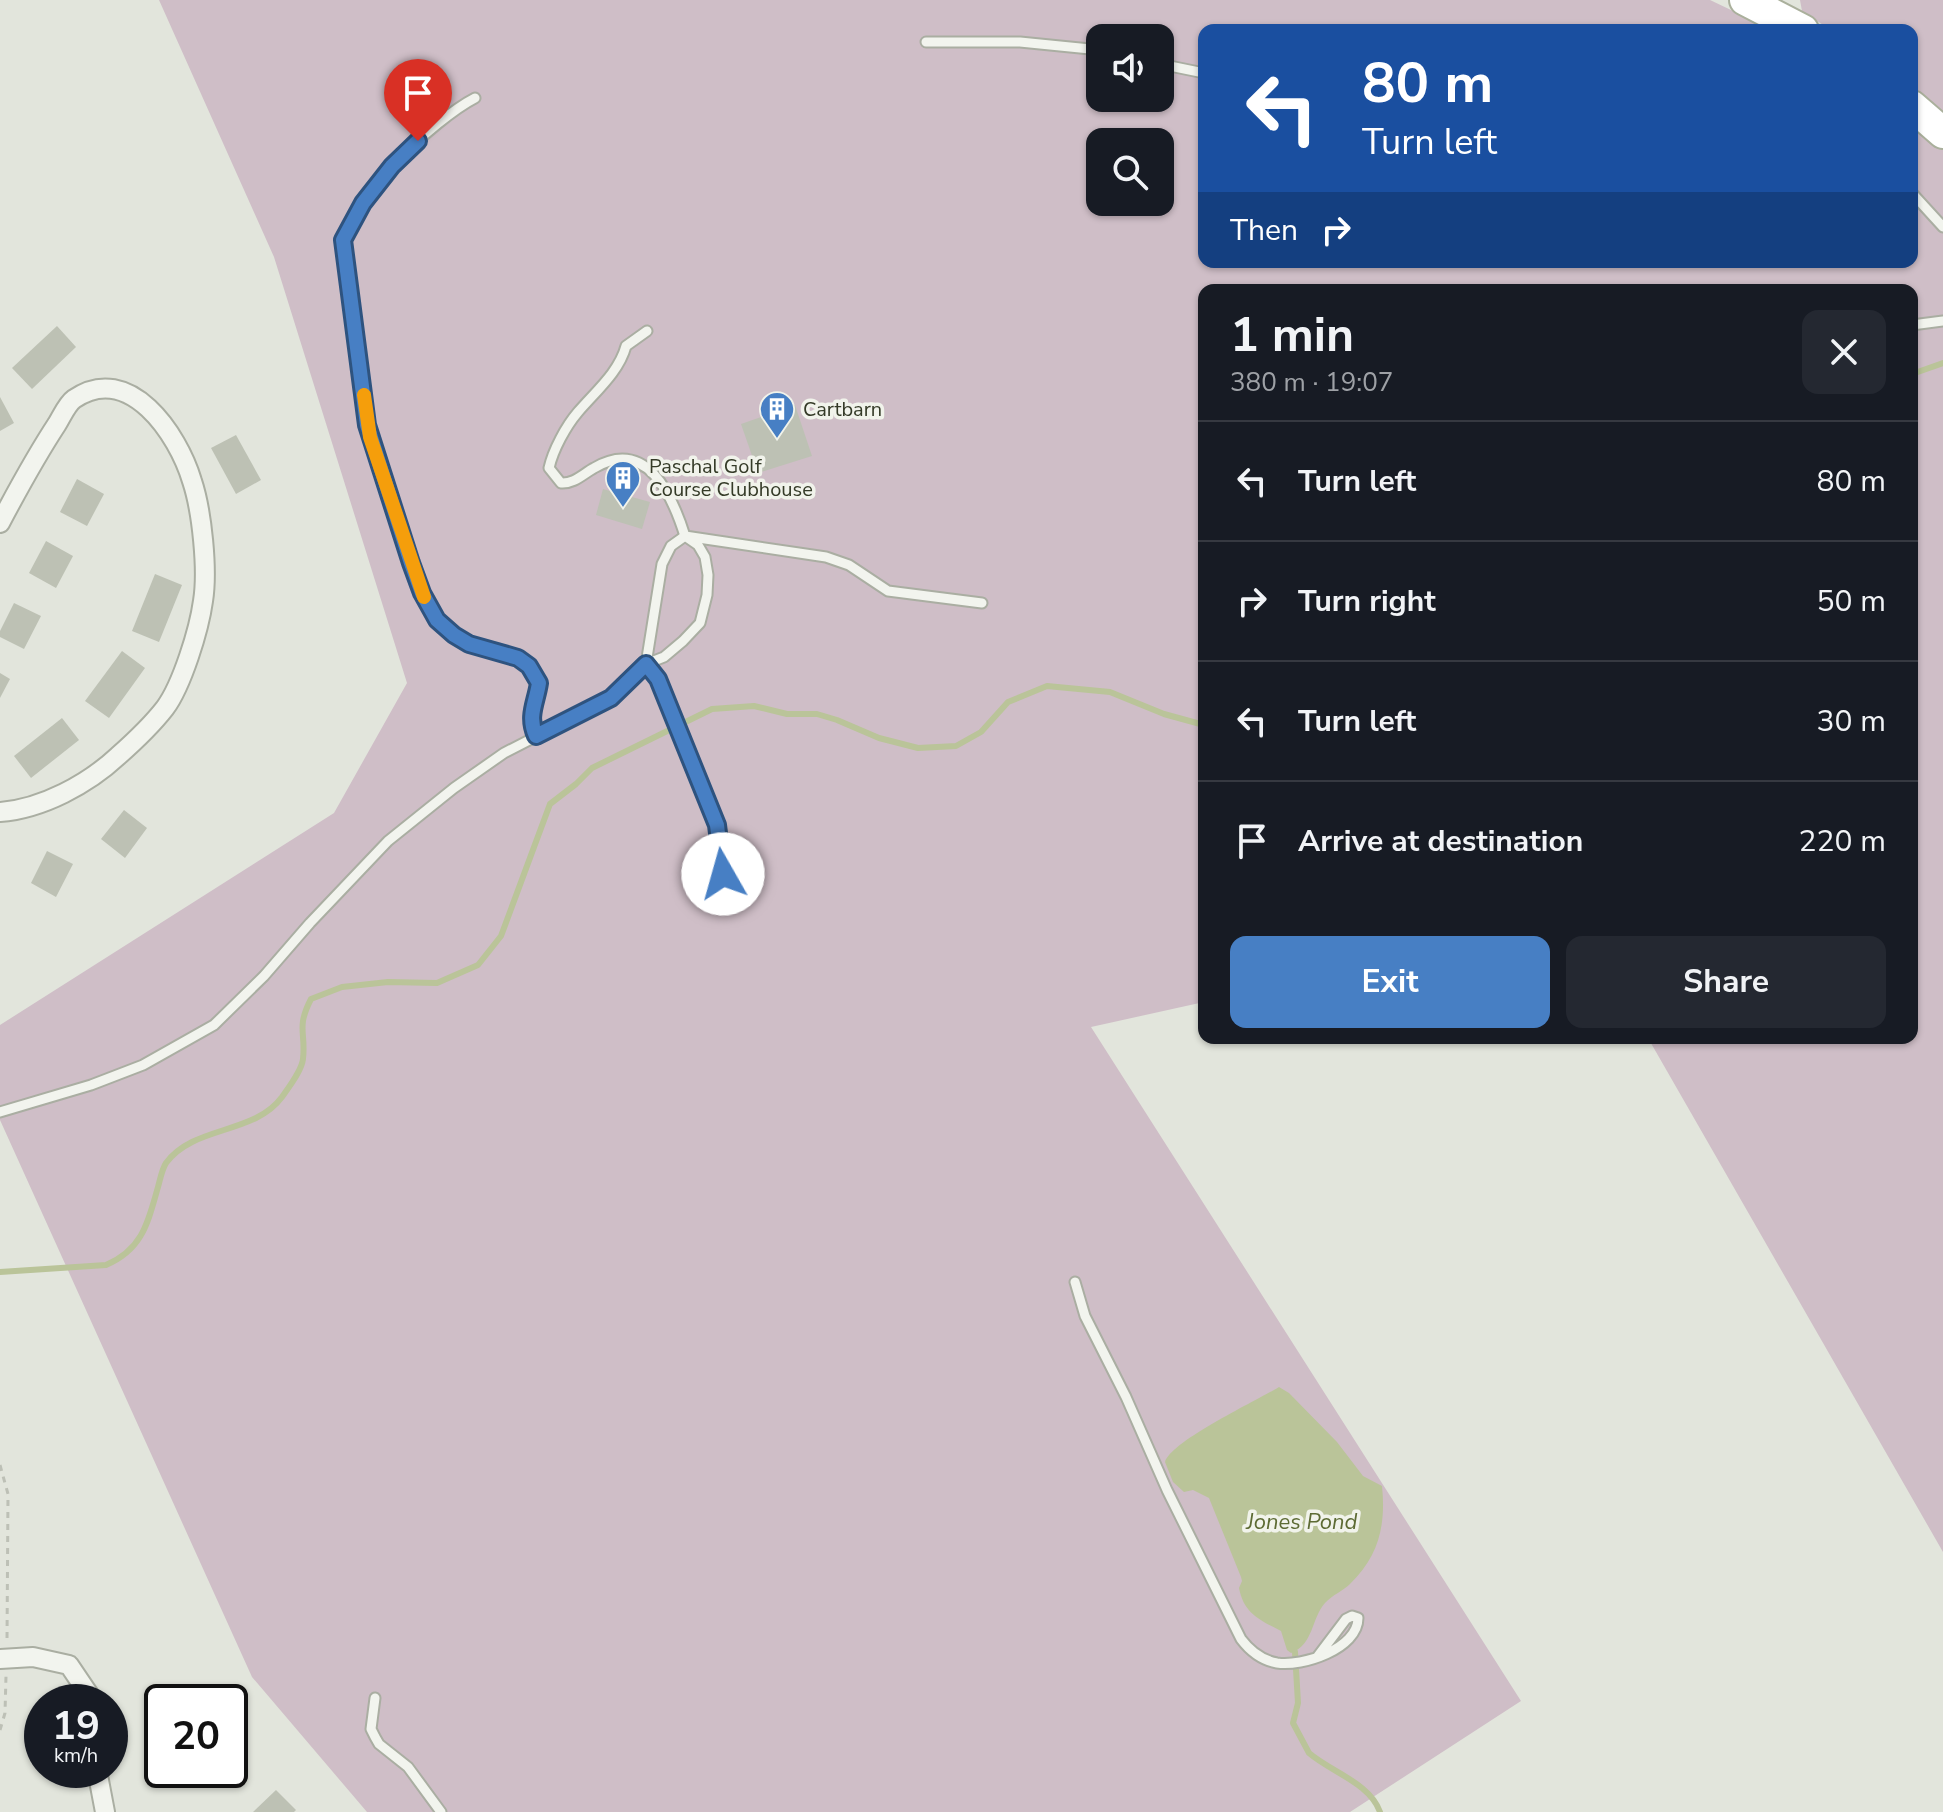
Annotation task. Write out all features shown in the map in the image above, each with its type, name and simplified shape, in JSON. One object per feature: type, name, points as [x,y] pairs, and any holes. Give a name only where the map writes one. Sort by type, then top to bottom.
[{"type":"main road","points":[[1749,1],[1792,24]]},
{"type":"main road","points":[[1918,111],[1943,133]]},
{"type":"street","points":[[0,523],[25,474],[72,400],[103,386],[133,394],[166,428],[192,480],[202,535],[204,599],[193,646],[166,706],[140,737],[103,770],[58,795],[15,811],[0,812]]},
{"type":"street","points":[[0,1659],[33,1657],[69,1665],[82,1684]]},
{"type":"street","points":[[100,1788],[105,1812]]},
{"type":"lane","points":[[926,42],[1020,42],[1086,49]]},
{"type":"lane","points":[[1174,67],[1198,72]]},
{"type":"lane","points":[[475,98],[432,126],[392,166],[363,203],[345,233],[344,251],[367,425],[422,593],[437,620],[454,635],[469,644],[507,653],[529,666],[539,683],[531,711],[531,725],[536,736]]},
{"type":"lane","points":[[1918,200],[1943,227]]},
{"type":"lane","points":[[1918,324],[1943,321]]},
{"type":"lane","points":[[0,1112],[91,1085],[143,1065],[214,1025],[264,976],[388,841],[504,753],[611,698],[646,664],[664,657],[700,623],[707,595],[705,557],[698,545],[685,536],[674,502],[655,476],[638,461],[618,458],[597,466],[568,484],[561,483],[549,468],[575,416],[622,362],[626,346],[647,331]]},
{"type":"lane","points":[[723,874],[717,825],[658,679],[646,664],[662,564],[671,546],[685,536],[826,557],[849,565],[888,591],[982,603]]},
{"type":"lane","points":[[1075,1282],[1085,1316],[1241,1639],[1257,1656],[1278,1663],[1290,1663],[1318,1656],[1345,1643],[1355,1630],[1358,1618],[1352,1616],[1346,1619],[1318,1656]]},
{"type":"lane","points":[[375,1698],[371,1729],[379,1744],[408,1767],[441,1812]]},
{"type":"path","points":[[0,1465],[8,1494],[7,1612]]},
{"type":"path","points":[[0,1730],[5,1713],[6,1685]]},
{"type":"shaded area","points":[[159,0],[1710,0],[1760,24],[1198,24],[1198,268],[1918,268],[1918,125],[1943,148],[1943,1552],[1651,1044],[1918,1044],[1918,284],[1198,284],[1198,1003],[1091,1027],[1521,1701],[1350,1812],[367,1812],[252,1677],[0,1120],[0,1025],[334,813],[407,683],[274,257]]},
{"type":"shaded area","points":[[1800,0],[1943,0],[1943,118],[1918,96],[1918,24],[1822,24],[1802,11]]},
{"type":"water","name":"Jones Pond","points":[[1279,1387],[1289,1393],[1337,1442],[1363,1476],[1382,1486],[1383,1500],[1381,1527],[1368,1562],[1350,1584],[1325,1603],[1304,1644],[1291,1653],[1287,1650],[1281,1631],[1254,1615],[1241,1597],[1241,1577],[1209,1498],[1193,1490],[1184,1492],[1173,1482],[1165,1462],[1182,1443]]},
{"type":"building","points":[[57,326],[76,347],[32,389],[12,368]]},
{"type":"building","points":[[0,397],[14,423],[0,431]]},
{"type":"building","name":"Cartbarn","points":[[795,405],[812,456],[758,473],[741,424]]},
{"type":"building","points":[[236,435],[261,480],[236,494],[211,448]]},
{"type":"building","points":[[77,479],[104,494],[87,526],[60,512]]},
{"type":"building","name":"Paschal Golf Course Clubhouse","points":[[603,489],[650,502],[642,529],[596,515]]},
{"type":"building","points":[[46,541],[73,556],[56,588],[29,573]]},
{"type":"building","points":[[155,574],[182,585],[159,642],[132,631]]},
{"type":"building","points":[[14,603],[41,616],[24,649],[0,637]]},
{"type":"building","points":[[122,651],[145,668],[109,718],[85,701]]},
{"type":"building","points":[[0,673],[10,679],[0,698]]},
{"type":"building","points":[[62,718],[79,740],[31,778],[14,756]]},
{"type":"building","points":[[124,810],[147,828],[125,858],[101,839]]},
{"type":"building","points":[[47,851],[73,864],[56,897],[31,883]]},
{"type":"building","points":[[276,1790],[296,1810],[294,1812],[253,1812]]},
{"type":"waterway","points":[[1918,372],[1943,363]]},
{"type":"waterway","points":[[0,1272],[106,1265],[128,1251],[147,1223],[166,1163],[192,1142],[256,1118],[282,1097],[302,1063],[303,1024],[311,999],[342,987],[388,982],[437,983],[478,965],[501,936],[550,804],[592,768],[712,709],[754,706],[787,714],[817,714],[879,738],[918,748],[956,746],[981,732],[1008,702],[1047,686],[1110,692],[1164,714],[1198,723]]},
{"type":"waterway","points":[[1295,1652],[1298,1703],[1293,1723],[1309,1753],[1368,1793],[1380,1812]]},
{"type":"slow traffic","points":[[364,395],[370,437],[424,597]]},
{"type":"place","name":"Cartbarn","points":[[777,440]]},
{"type":"place","name":"Paschal Golf Course Clubhouse","points":[[623,509]]},
{"type":"route","points":[[418,141],[392,166],[363,203],[343,240],[367,425],[422,593],[437,620],[454,635],[469,644],[507,653],[529,666],[539,683],[531,711],[531,725],[536,736],[611,698],[646,664],[658,679],[678,735],[717,825],[723,874]]}]
